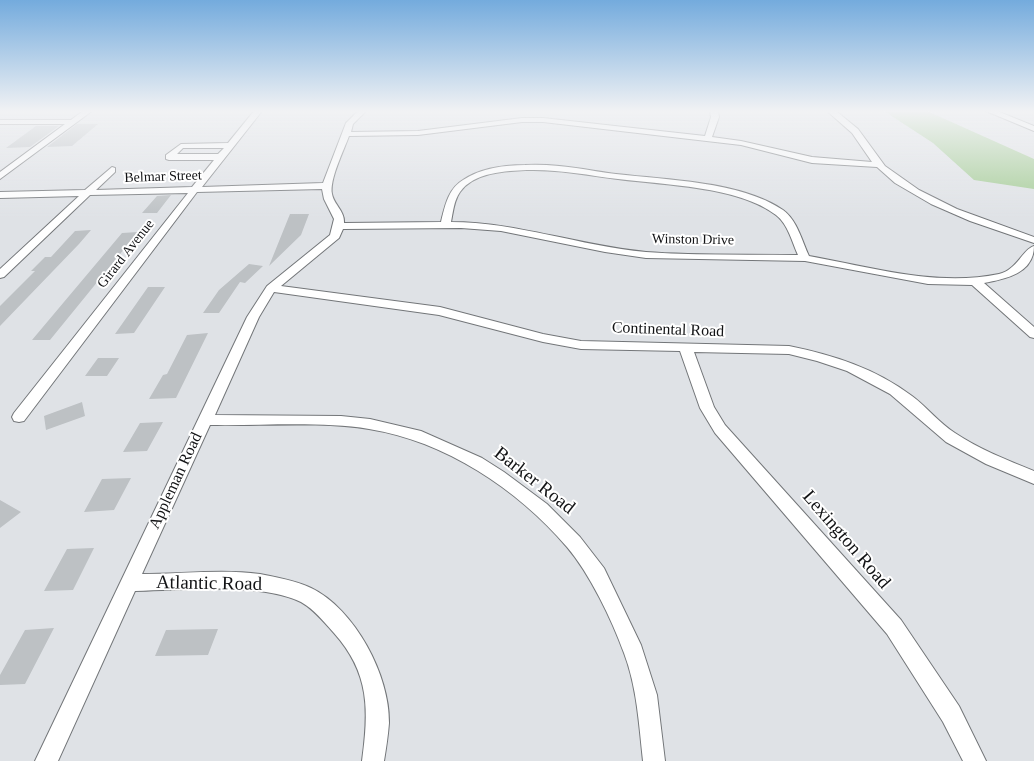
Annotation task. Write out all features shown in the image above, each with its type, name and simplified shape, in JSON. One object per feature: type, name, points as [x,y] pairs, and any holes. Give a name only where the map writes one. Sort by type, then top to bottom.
[{"type":"street","points":[[0,176],[40,147]]},
{"type":"street","points":[[181,147],[170,158],[220,157]]},
{"type":"street","name":"Girard Avenue","points":[[19,417],[229,147]]},
{"type":"street","points":[[340,226],[340,216],[331,204],[326,191],[341,147]]},
{"type":"street","points":[[760,147],[812,160],[879,165]]},
{"type":"street","points":[[865,147],[879,165],[912,190],[930,200],[985,224],[1034,240]]},
{"type":"street","points":[[445,225],[451,199],[456,190],[466,182],[485,173],[503,169],[539,167],[719,190],[746,197],[764,204],[786,218],[804,258]]},
{"type":"street","points":[[0,275],[112,170]]},
{"type":"street","name":"Belmar Street","points":[[0,195],[327,186]]},
{"type":"street","name":"Winston Drive","points":[[340,226],[445,225],[502,228],[605,249],[646,255],[804,258],[928,281],[975,281],[1005,276],[1020,268],[1034,249]]},
{"type":"street","name":"Appleman Road","points":[[46,761],[253,316],[271,288],[331,240],[340,226]]},
{"type":"street","points":[[975,281],[1034,334]]},
{"type":"street","name":"Continental Road","points":[[271,288],[440,311],[543,338],[582,345],[789,350],[837,360],[907,399],[949,437],[990,459],[1034,478]]},
{"type":"street","name":"Lexington Road","points":[[686,349],[707,408],[720,429],[894,627],[950,714],[975,761]]},
{"type":"street","name":"Barker Road","points":[[204,420],[341,421],[370,424],[421,437],[476,462],[498,476],[541,510],[568,536],[597,574],[634,652],[646,695],[654,761]]},
{"type":"street","name":"Atlantic Road","points":[[128,583],[234,581],[261,583],[306,595],[324,608],[353,639],[362,654],[372,683],[378,722],[373,761]]},
{"type":"green space","points":[[937,147],[1006,147],[1034,159],[1034,189],[974,180]]},
{"type":"building","points":[[8,147],[31,147],[30,147],[6,148]]},
{"type":"building","points":[[171,195],[157,213],[142,213],[157,196]]},
{"type":"building","points":[[290,214],[309,214],[301,235],[269,266]]},
{"type":"building","points":[[91,230],[0,326],[0,306],[35,271],[31,271],[45,257],[51,257],[75,231]]},
{"type":"building","points":[[138,232],[50,340],[32,340],[122,233]]},
{"type":"building","points":[[249,264],[263,266],[245,283],[240,282],[219,313],[203,313],[219,290]]},
{"type":"building","points":[[148,287],[165,287],[134,333],[115,334]]},
{"type":"building","points":[[208,333],[176,398],[149,399],[163,375],[167,374],[187,335]]},
{"type":"building","points":[[98,358],[119,358],[107,376],[85,376]]},
{"type":"building","points":[[82,402],[85,416],[46,430],[44,416]]},
{"type":"building","points":[[163,422],[147,451],[123,452],[140,423]]},
{"type":"building","points":[[131,478],[114,510],[84,512],[102,479]]},
{"type":"building","points":[[0,500],[21,512],[0,528]]},
{"type":"building","points":[[94,548],[73,590],[44,591],[67,549]]},
{"type":"building","points":[[54,628],[25,684],[0,685],[0,675],[25,630]]},
{"type":"building","points":[[218,629],[208,655],[155,656],[166,630]]}]
